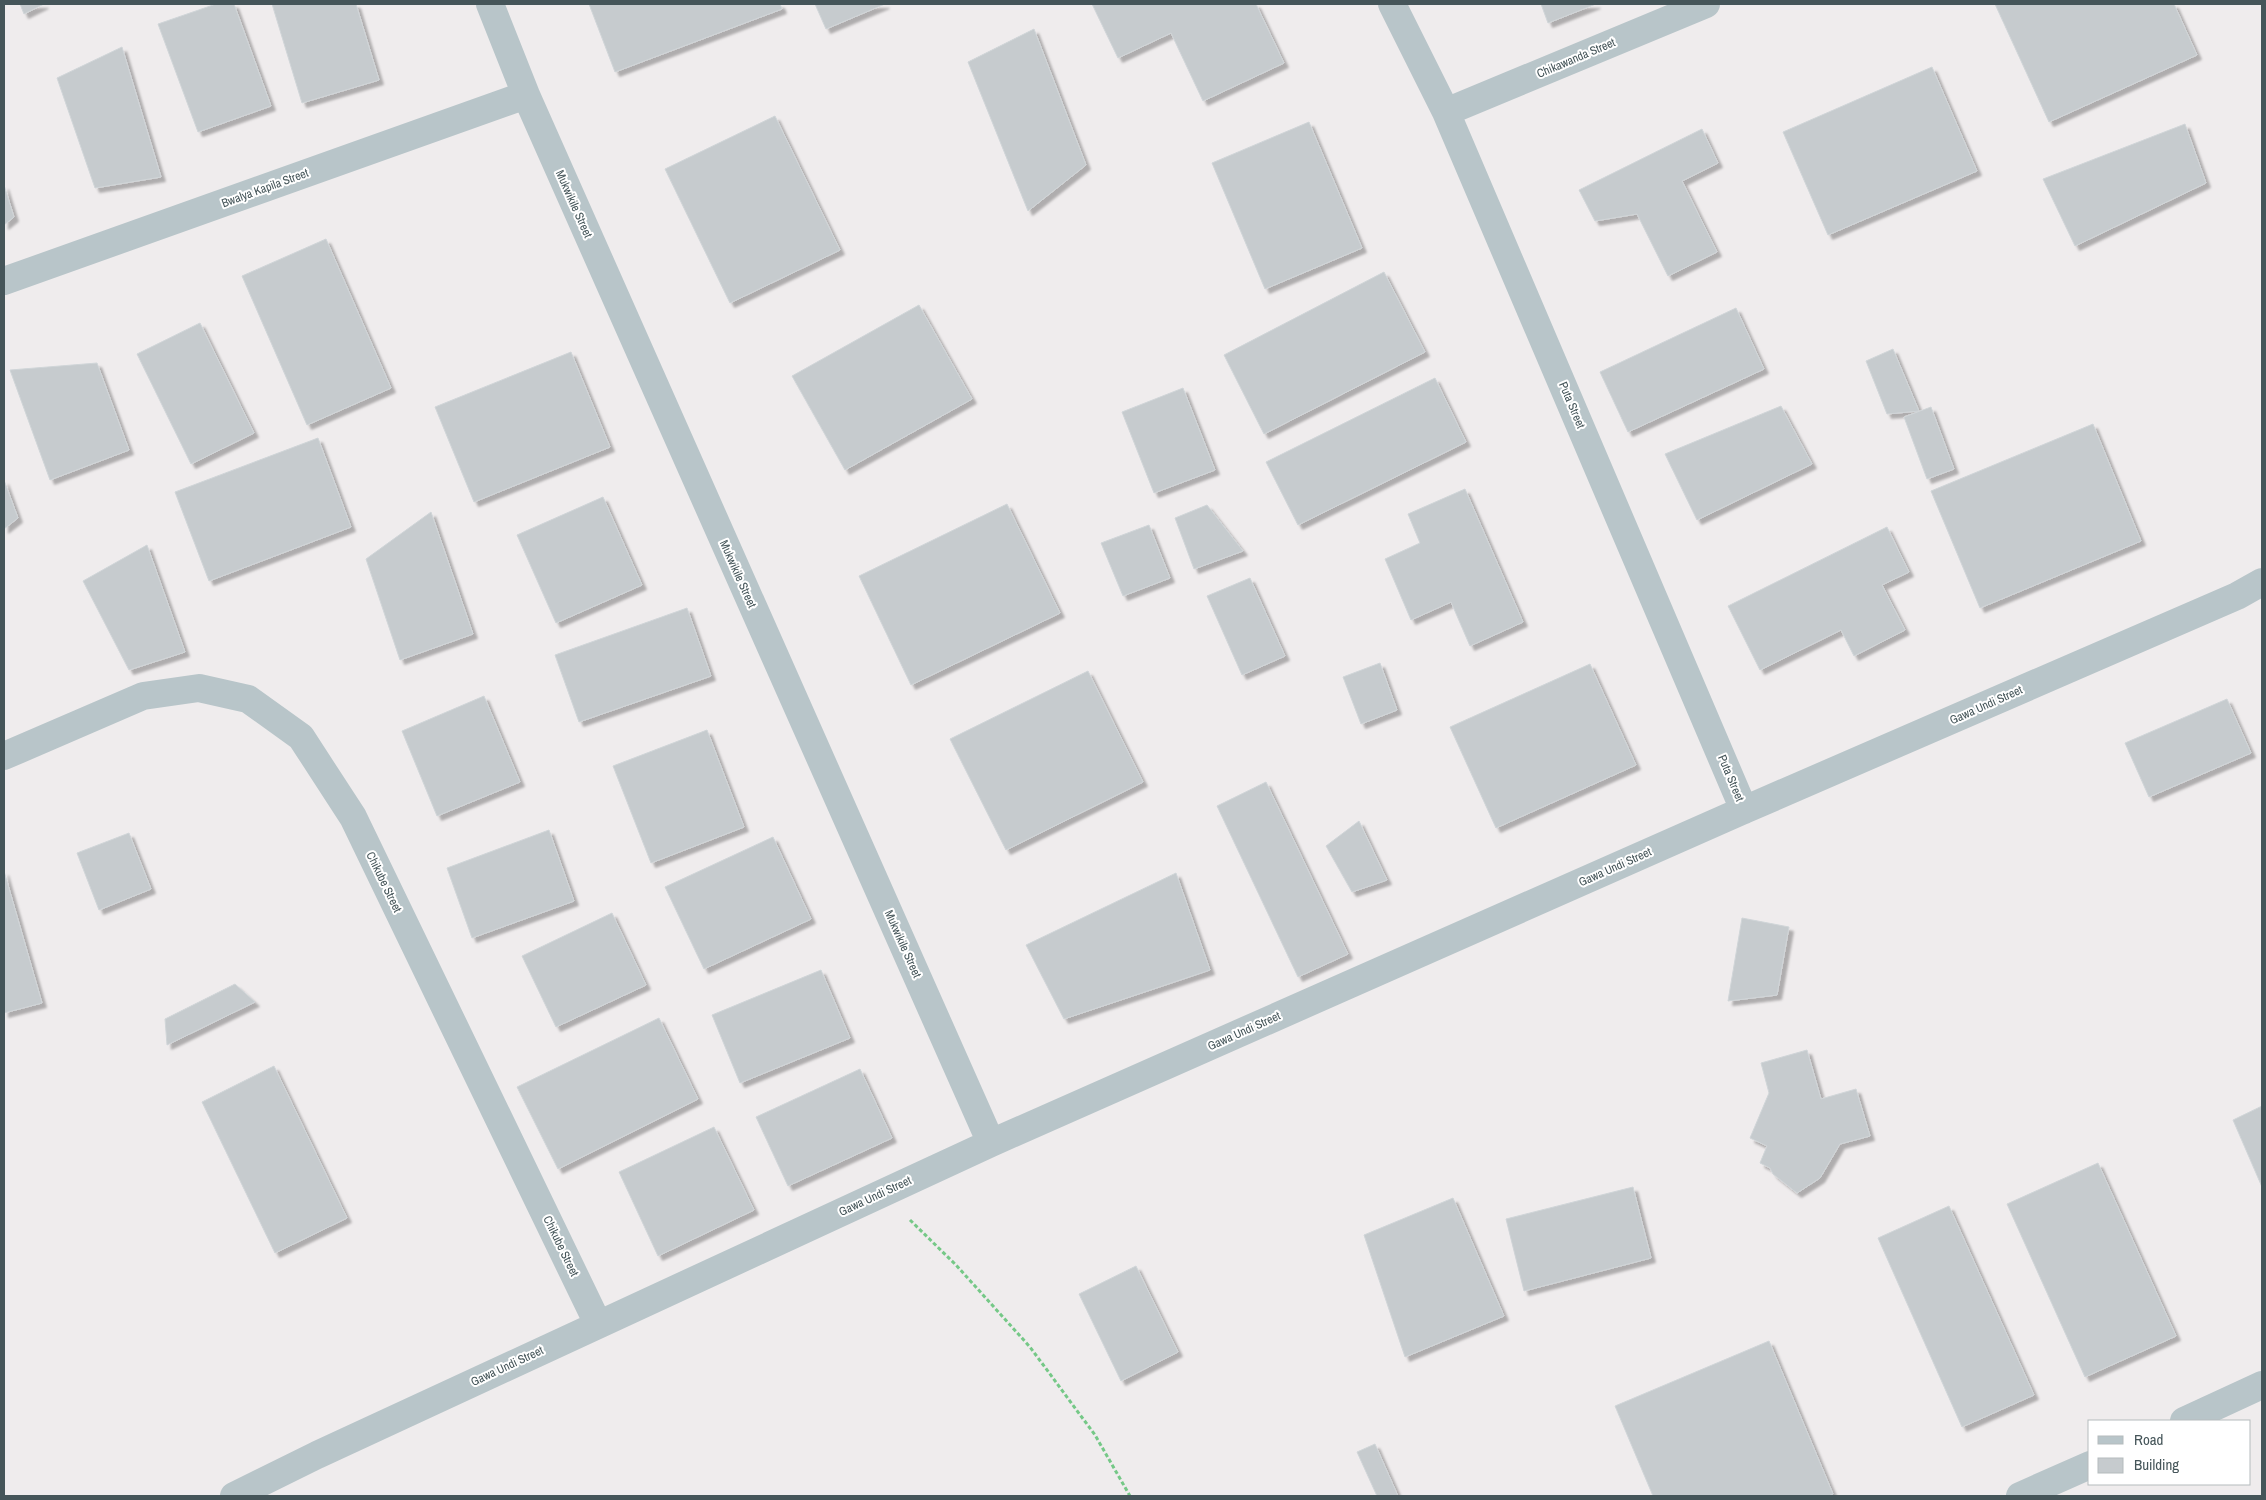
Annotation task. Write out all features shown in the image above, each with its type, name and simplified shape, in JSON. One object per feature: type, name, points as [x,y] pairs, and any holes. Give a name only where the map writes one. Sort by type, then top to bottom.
[{"type":"street","name":"Mukwikile Street","points":[[490,4],[526,95],[991,1142]]},
{"type":"street","name":"Puta Street","points":[[1392,4],[1446,112],[1744,810]]},
{"type":"street","name":"Chikawanda Street","points":[[1446,112],[1706,4]]},
{"type":"street","name":"Bwalya Kapila Street","points":[[4,281],[526,95]]},
{"type":"street","name":"Gawa Undi Street","points":[[234,1496],[317,1455],[991,1142],[1744,810],[2237,596],[2262,582]]},
{"type":"street","name":"Chikube Street","points":[[4,756],[143,696],[198,688],[248,699],[301,737],[353,817],[598,1324]]},
{"type":"street","points":[[2186,1420],[2262,1385]]},
{"type":"street","points":[[2020,1496],[2050,1490],[2088,1466]]},
{"type":"path","points":[[883,1193],[956,1266],[1030,1347],[1096,1435],[1130,1496]]},
{"type":"building","points":[[20,4],[44,4],[24,14]]},
{"type":"building","points":[[216,4],[234,4],[271,106],[198,132],[158,24]]},
{"type":"building","points":[[272,4],[356,4],[379,80],[302,103]]},
{"type":"building","points":[[589,4],[780,4],[782,9],[615,72]]},
{"type":"building","points":[[815,4],[885,4],[826,29]]},
{"type":"building","points":[[1092,4],[1256,4],[1284,63],[1203,101],[1171,33],[1118,58]]},
{"type":"building","points":[[1541,4],[1596,4],[1548,23]]},
{"type":"building","points":[[1995,4],[2174,4],[2197,55],[2049,122]]},
{"type":"building","points":[[1034,29],[1086,165],[1028,211],[968,62]]},
{"type":"building","points":[[122,47],[161,177],[95,188],[57,78]]},
{"type":"building","points":[[1932,67],[1977,171],[1828,235],[1783,132]]},
{"type":"building","points":[[775,116],[840,250],[730,303],[665,169]]},
{"type":"building","points":[[1309,122],[1362,248],[1265,289],[1212,163]]},
{"type":"building","points":[[2185,124],[2206,183],[2075,246],[2043,179]]},
{"type":"building","points":[[1702,129],[1718,163],[1682,181],[1717,252],[1668,276],[1637,214],[1595,221],[1579,190]]},
{"type":"building","points":[[4,185],[14,217],[4,225]]},
{"type":"building","points":[[326,239],[391,388],[307,425],[242,276]]},
{"type":"building","points":[[1384,272],[1425,352],[1264,434],[1224,355]]},
{"type":"building","points":[[919,305],[972,399],[845,470],[792,376]]},
{"type":"building","points":[[1736,308],[1764,369],[1628,432],[1600,372]]},
{"type":"building","points":[[200,323],[254,433],[191,464],[137,354]]},
{"type":"building","points":[[1893,349],[1919,411],[1887,414],[1866,361]]},
{"type":"building","points":[[571,352],[610,447],[474,502],[435,407]]},
{"type":"building","points":[[97,363],[129,450],[50,480],[10,370]]},
{"type":"building","points":[[1435,378],[1466,442],[1298,525],[1266,462]]},
{"type":"building","points":[[1183,388],[1215,470],[1154,493],[1122,412]]},
{"type":"building","points":[[1781,406],[1812,464],[1697,520],[1665,454]]},
{"type":"building","points":[[1931,407],[1954,469],[1927,479],[1904,417]]},
{"type":"building","points":[[2093,424],[2141,541],[1980,608],[1931,491]]},
{"type":"building","points":[[318,438],[351,527],[209,581],[175,492]]},
{"type":"building","points":[[4,480],[18,518],[4,529]]},
{"type":"building","points":[[1465,489],[1523,622],[1470,646],[1451,602],[1411,620],[1385,559],[1420,543],[1408,514]]},
{"type":"building","points":[[603,497],[642,585],[556,623],[517,535]]},
{"type":"building","points":[[1007,504],[1060,613],[911,685],[859,576]]},
{"type":"building","points":[[1207,505],[1243,551],[1194,569],[1175,518]]},
{"type":"building","points":[[431,512],[473,634],[400,660],[366,559]]},
{"type":"building","points":[[1149,525],[1170,578],[1123,596],[1101,543]]},
{"type":"building","points":[[1887,527],[1909,572],[1882,585],[1905,630],[1854,656],[1841,630],[1760,670],[1728,606]]},
{"type":"building","points":[[147,545],[185,652],[129,670],[83,581]]},
{"type":"building","points":[[1250,578],[1285,656],[1242,675],[1207,596]]},
{"type":"building","points":[[687,608],[711,676],[579,722],[555,655]]},
{"type":"building","points":[[1380,663],[1397,710],[1361,724],[1343,677]]},
{"type":"building","points":[[1590,664],[1636,765],[1496,828],[1450,727]]},
{"type":"building","points":[[1088,671],[1143,782],[1006,850],[950,739]]},
{"type":"building","points":[[484,696],[520,782],[437,816],[402,731]]},
{"type":"building","points":[[2227,699],[2251,753],[2149,797],[2125,743]]},
{"type":"building","points":[[707,730],[744,827],[651,863],[613,766]]},
{"type":"building","points":[[1266,782],[1348,954],[1298,977],[1217,806]]},
{"type":"building","points":[[1359,821],[1387,880],[1352,892],[1326,846]]},
{"type":"building","points":[[549,830],[574,901],[472,938],[447,868]]},
{"type":"building","points":[[129,833],[151,889],[99,910],[77,853]]},
{"type":"building","points":[[773,837],[811,919],[704,969],[665,887]]},
{"type":"building","points":[[4,871],[42,1003],[4,1013]]},
{"type":"building","points":[[1176,873],[1210,970],[1064,1019],[1026,945]]},
{"type":"building","points":[[612,913],[646,985],[556,1027],[522,956]]},
{"type":"building","points":[[1742,918],[1789,927],[1777,995],[1728,1001]]},
{"type":"building","points":[[821,970],[850,1038],[740,1083],[712,1015]]},
{"type":"building","points":[[235,984],[255,1002],[167,1045],[165,1019]]},
{"type":"building","points":[[659,1018],[698,1099],[558,1169],[517,1087]]},
{"type":"building","points":[[1807,1050],[1821,1099],[1856,1089],[1870,1136],[1840,1144],[1820,1178],[1797,1193],[1773,1174],[1770,1168],[1760,1163],[1767,1146],[1750,1138],[1769,1093],[1761,1063]]},
{"type":"building","points":[[274,1066],[347,1218],[275,1253],[202,1102]]},
{"type":"building","points":[[860,1069],[892,1138],[788,1186],[756,1117]]},
{"type":"building","points":[[2262,1106],[2262,1187],[2233,1120]]},
{"type":"building","points":[[714,1127],[754,1210],[658,1256],[619,1172]]},
{"type":"building","points":[[2098,1163],[2176,1336],[2085,1377],[2007,1204]]},
{"type":"building","points":[[1633,1187],[1651,1258],[1524,1291],[1506,1219]]},
{"type":"building","points":[[1453,1198],[1504,1316],[1405,1357],[1364,1235]]},
{"type":"building","points":[[1949,1206],[2034,1395],[1962,1427],[1878,1238]]},
{"type":"building","points":[[1136,1266],[1178,1352],[1121,1381],[1079,1294]]},
{"type":"building","points":[[1769,1341],[1833,1494],[1828,1496],[1653,1496],[1615,1406]]},
{"type":"building","points":[[1375,1444],[1398,1496],[1377,1496],[1357,1452]]}]
